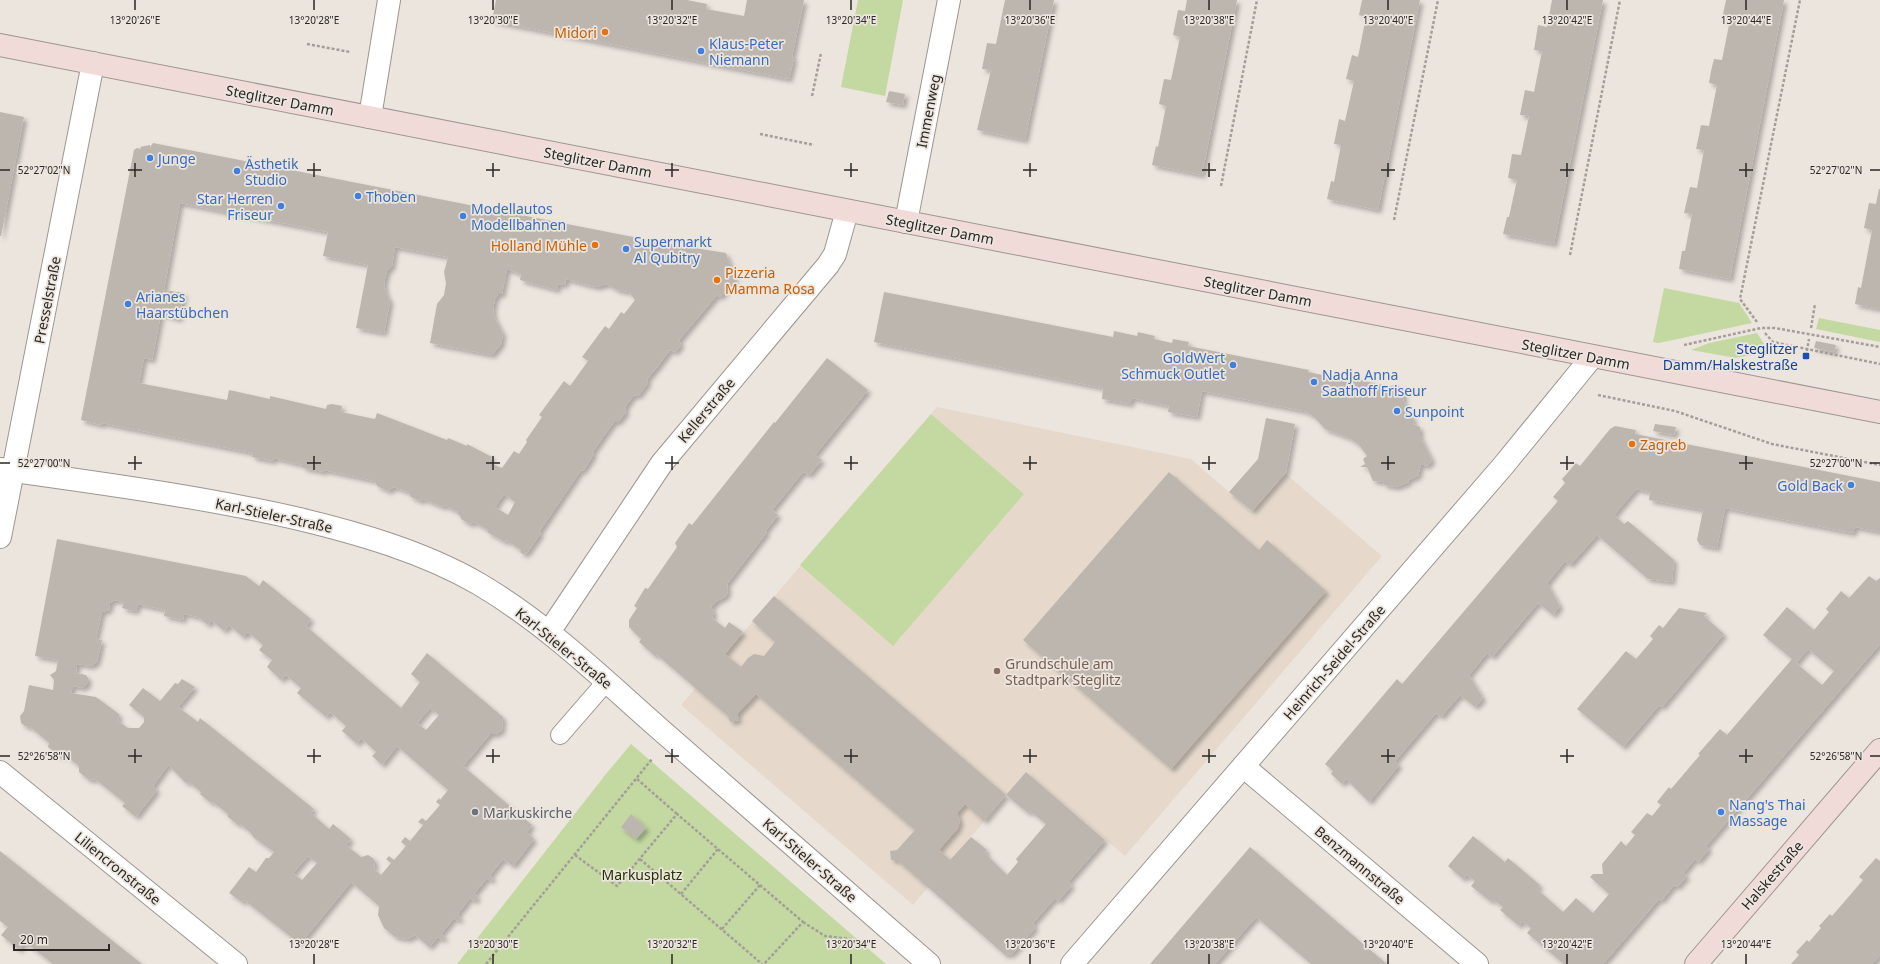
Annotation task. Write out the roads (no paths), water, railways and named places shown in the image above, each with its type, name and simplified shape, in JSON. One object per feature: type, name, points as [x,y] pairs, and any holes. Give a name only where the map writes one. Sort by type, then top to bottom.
[{"type":"main road","name":"Steglitzer Damm","points":[[0,45],[1880,412]]},
{"type":"main road","name":"Halskestraße","points":[[1696,964],[1880,750]]},
{"type":"street","points":[[370,117],[389,0]]},
{"type":"street","name":"Immenweg","points":[[906,222],[949,0]]},
{"type":"street","name":"Presselstraße","points":[[0,537],[7,470],[93,63]]},
{"type":"street","name":"Kellerstraße","points":[[549,632],[662,463],[831,260],[835,254],[847,211]]},
{"type":"street","name":"Heinrich-Seidel-Straße","points":[[1072,964],[1503,466],[1592,357]]},
{"type":"street","name":"Karl-Stieler-Straße","points":[[7,470],[177,494],[267,512],[358,534],[435,563],[479,584],[549,632],[929,964]]},
{"type":"street","name":"Benzmannstraße","points":[[1243,766],[1477,964]]},
{"type":"street","name":"Liliencronstraße","points":[[0,772],[236,964]]},
{"type":"lane","points":[[560,735],[606,682]]},
{"type":"place","name":"Midori","points":[[605,32]]},
{"type":"place","name":"Klaus-Peter Niemann","points":[[701,51]]},
{"type":"place","name":"Junge","points":[[150,158]]},
{"type":"place","name":"Ästhetik Studio","points":[[237,171]]},
{"type":"place","name":"Thoben","points":[[358,196]]},
{"type":"place","name":"Star Herren Friseur","points":[[281,206]]},
{"type":"place","name":"Modellautos Modellbahnen","points":[[463,216]]},
{"type":"place","name":"Holland Mühle","points":[[595,245]]},
{"type":"place","name":"Supermarkt Al Qubitry","points":[[626,249]]},
{"type":"place","name":"Pizzeria Mamma Rosa","points":[[717,280]]},
{"type":"place","name":"Arianes Haarstübchen","points":[[128,304]]},
{"type":"place","name":"Steglitzer Damm/Halskestraße","points":[[1806,356]]},
{"type":"place","name":"GoldWert Schmuck Outlet","points":[[1233,365]]},
{"type":"place","name":"Nadja Anna Saathoff Friseur","points":[[1314,382]]},
{"type":"place","name":"Sunpoint","points":[[1397,411]]},
{"type":"place","name":"Zagreb","points":[[1632,444]]},
{"type":"place","name":"Gold Back","points":[[1851,485]]},
{"type":"place","name":"Grundschule am Stadtpark Steglitz","points":[[997,671]]},
{"type":"place","name":"Markuskirche","points":[[475,812]]},
{"type":"place","name":"Nang's Thai Massage","points":[[1721,812]]},
{"type":"park label","name":"Markusplatz","points":[[642,874]]}]
